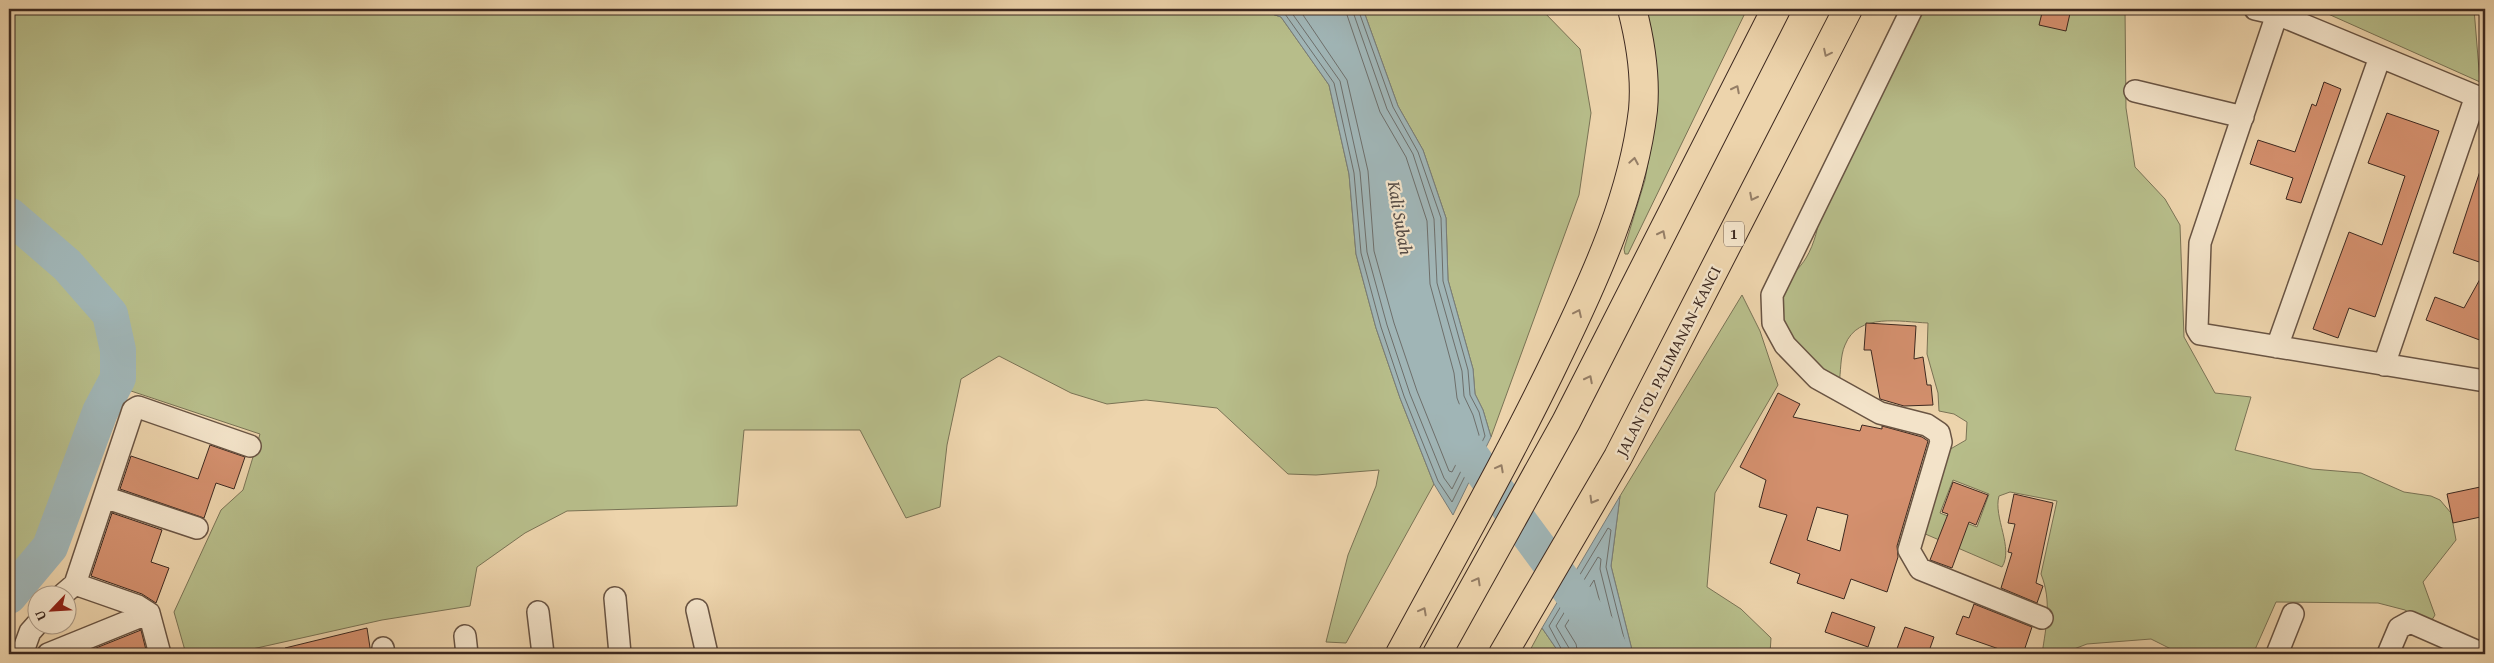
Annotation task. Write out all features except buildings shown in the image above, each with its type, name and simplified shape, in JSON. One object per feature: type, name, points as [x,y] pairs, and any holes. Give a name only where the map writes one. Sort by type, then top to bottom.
[{"type":"highway","points":[[1400,654],[1534,405],[1579,312],[1608,244],[1632,171],[1643,108],[1640,47],[1632,9]]},
{"type":"highway","points":[[1437,654],[1566,422],[1776,9]]},
{"type":"highway","name":"JALAN TOL PALIMANAN–KANCI","points":[[1503,654],[1618,458],[1848,9]]},
{"type":"street","points":[[1912,9],[1772,295],[1773,323],[1785,345],[1817,378],[1880,413],[1927,425],[1939,433],[1941,442],[1909,550],[1920,569],[2042,618]]},
{"type":"street","points":[[2255,9],[2277,14],[2481,98],[2384,365]]},
{"type":"street","points":[[2277,14],[2200,243],[2197,329],[2200,334],[2485,381]]},
{"type":"street","points":[[2277,347],[2380,56]]},
{"type":"street","points":[[2135,91],[2243,117]]},
{"type":"street","points":[[70,586],[104,497],[135,407],[250,446]]},
{"type":"street","points":[[104,497],[197,528]]},
{"type":"street","points":[[78,592],[138,606],[149,613],[160,654]]},
{"type":"street","points":[[614,598],[620,654]]},
{"type":"street","points":[[697,610],[707,654]]},
{"type":"street","points":[[538,612],[543,654]]},
{"type":"street","points":[[48,654],[149,613]]},
{"type":"street","points":[[2277,654],[2293,614]]},
{"type":"street","points":[[2388,654],[2399,628],[2410,622],[2483,654]]},
{"type":"street","points":[[22,654],[29,636]]},
{"type":"green space","points":[[9,9],[1268,9],[1272,14],[1281,17],[1329,85],[1349,174],[1356,254],[1376,328],[1400,398],[1434,484],[1346,643],[1326,642],[1348,555],[1376,486],[1379,470],[1316,475],[1288,474],[1217,408],[1146,400],[1107,404],[1071,393],[999,356],[961,379],[947,445],[940,507],[906,518],[860,430],[744,430],[737,506],[567,511],[525,533],[477,567],[470,606],[382,620],[230,654],[186,654],[174,612],[221,510],[243,490],[260,434],[131,391],[92,392],[54,501],[9,593]]},
{"type":"green space","points":[[1363,9],[1541,9],[1580,49],[1591,113],[1579,195],[1491,437],[1483,410],[1475,394],[1473,369],[1448,280],[1446,218],[1423,150],[1398,106]]},
{"type":"green space","points":[[1642,9],[1747,9],[1628,254],[1625,254],[1624,249],[1645,180],[1654,128]]},
{"type":"green space","points":[[1922,9],[2125,9],[2126,108],[2135,167],[2165,199],[2180,225],[2184,337],[2215,393],[2251,397],[2235,450],[2312,469],[2361,473],[2404,492],[2431,496],[2440,500],[2451,513],[2456,540],[2423,582],[2435,615],[2430,623],[2420,621],[2405,610],[2378,603],[2276,602],[2253,654],[2181,654],[2151,639],[2087,644],[2061,654],[2042,654],[2047,604],[2041,574],[2057,501],[2010,492],[1999,496],[1999,513],[2006,551],[2002,567],[1923,533],[1947,451],[1966,440],[1967,422],[1954,414],[1939,411],[1938,393],[1927,354],[1928,323],[1881,321],[1870,323],[1860,328],[1851,335],[1843,349],[1839,384],[1816,366],[1795,342],[1787,329],[1782,315],[1781,301],[1785,286],[1804,262],[1812,247],[1821,210]],"holes":[[[1953,480],[1989,494],[1977,527],[1940,513]]]},
{"type":"green space","points":[[2317,9],[2474,9],[2480,82]]},
{"type":"green space","points":[[1742,295],[1760,331],[1778,385],[1715,493],[1707,587],[1741,609],[1771,638],[1770,654],[1633,654],[1611,566],[1620,496]]},
{"type":"green space","points":[[1542,628],[1560,654],[1528,654]]},
{"type":"water","name":"Kali Subah","points":[[1268,9],[1363,9],[1398,106],[1423,150],[1446,218],[1448,280],[1473,369],[1475,394],[1483,410],[1491,437],[1453,515],[1434,484],[1400,398],[1376,328],[1356,254],[1349,174],[1329,85],[1281,17],[1272,14]]},
{"type":"water","points":[[1620,496],[1611,566],[1633,654],[1560,654],[1542,628]]},
{"type":"waterway","points":[[9,215],[67,265],[110,314],[118,350],[118,378],[100,412],[50,547],[9,596]]},
{"type":"waterway","points":[[1453,421],[1458,438],[1602,634],[1612,654]]}]
